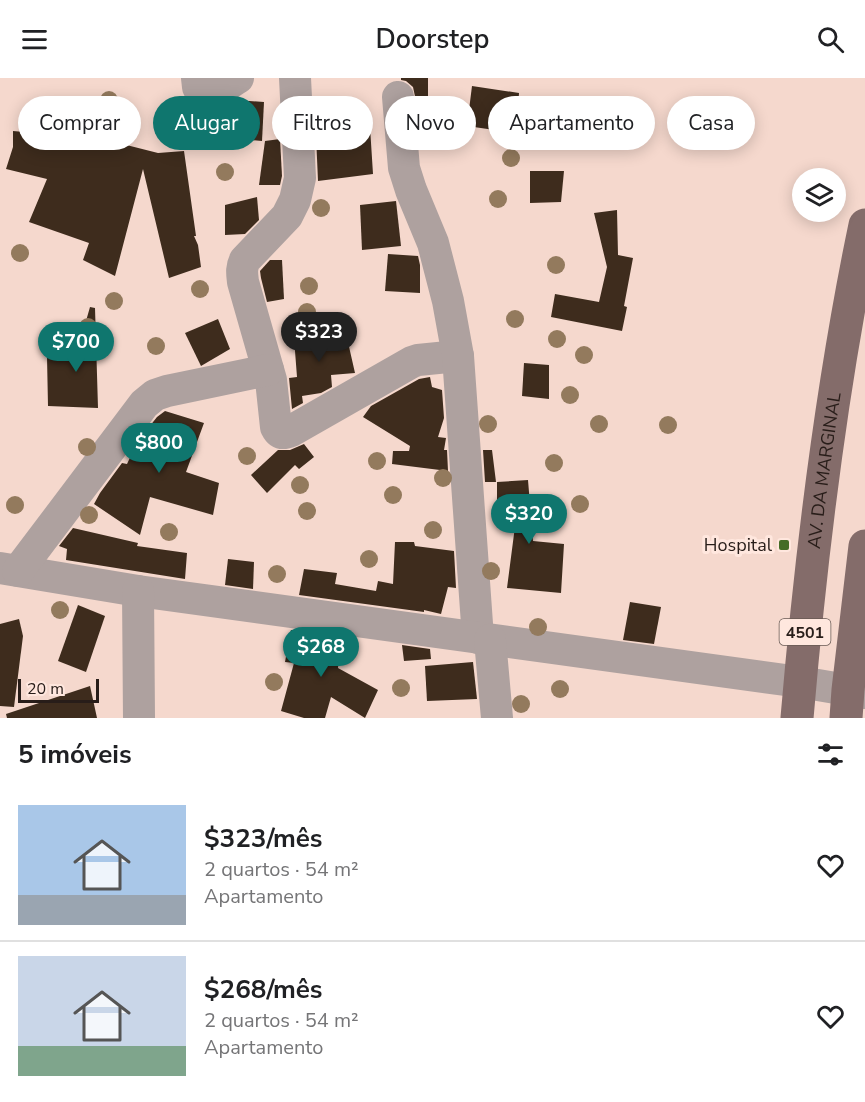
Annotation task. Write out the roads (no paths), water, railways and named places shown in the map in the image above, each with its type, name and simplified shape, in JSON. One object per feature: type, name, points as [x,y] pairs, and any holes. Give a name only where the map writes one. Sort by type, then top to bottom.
[{"type":"main road","name":"AV. DA MARGINAL","points":[[797,718],[814,547],[831,413],[865,225]]},
{"type":"main road","name":"4501","points":[[853,700],[865,546]]},
{"type":"street","points":[[197,78],[200,91],[205,93],[213,92],[238,78]]},
{"type":"street","points":[[295,78],[300,178],[295,200],[287,216],[242,266],[243,282],[268,370],[276,427],[280,434],[291,431],[412,362],[458,356]]},
{"type":"street","points":[[402,150],[404,168],[411,190],[433,243],[458,356],[484,639],[497,718]]},
{"type":"street","points":[[268,370],[155,395],[144,404],[9,569],[138,591],[800,682],[853,700]]},
{"type":"street","points":[[138,591],[139,718]]},
{"type":"place","name":"Hospital","points":[[784,545]]}]
